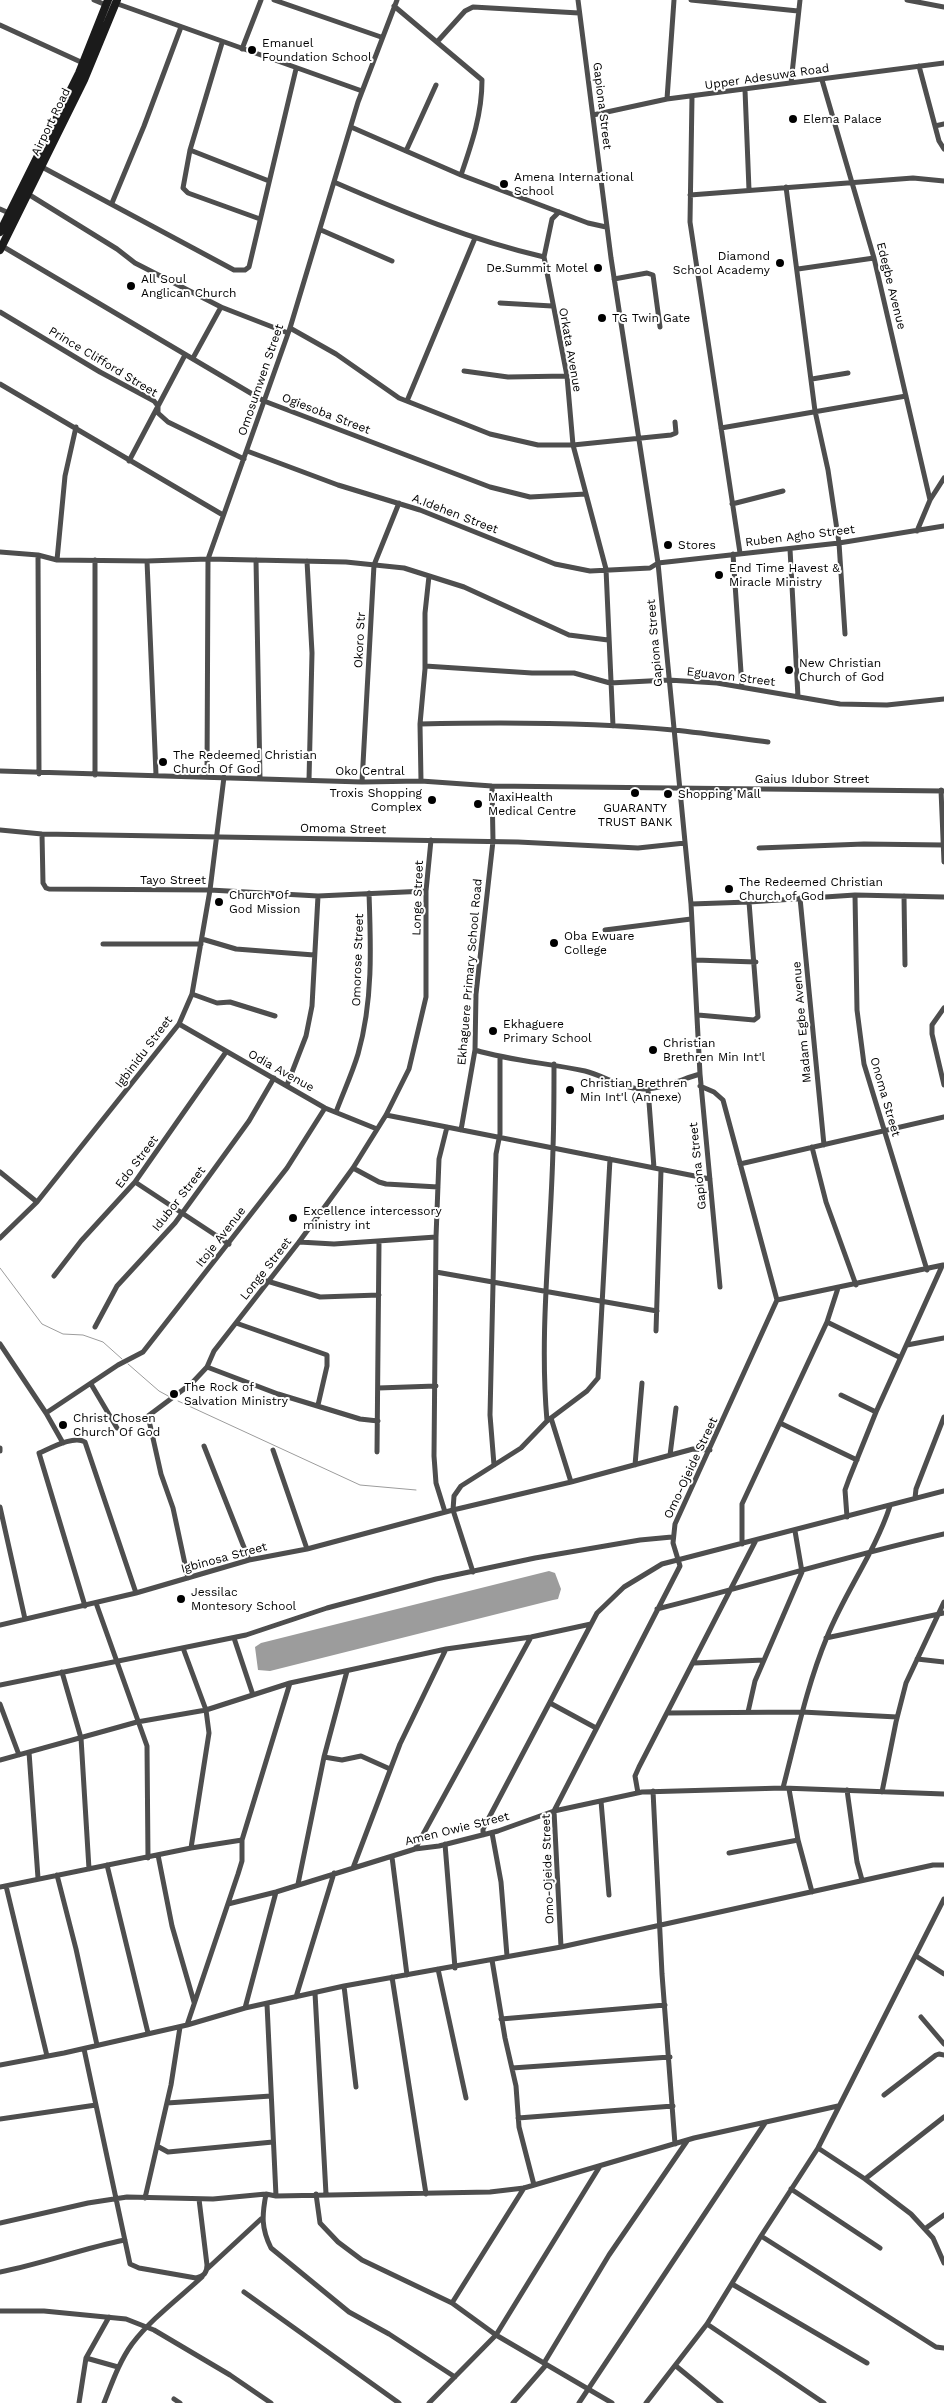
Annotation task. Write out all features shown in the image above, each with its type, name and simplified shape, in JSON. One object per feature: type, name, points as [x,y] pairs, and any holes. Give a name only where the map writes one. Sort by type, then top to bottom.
[{"type":"main road","name":"Airport Road","points":[[0,232],[111,2]]},
{"type":"main road","name":"Airport Road","points":[[1,248],[84,80],[111,2]]},
{"type":"street","points":[[94,0],[111,2],[362,92]]},
{"type":"street","points":[[242,49],[260,0]]},
{"type":"street","points":[[274,0],[381,36]]},
{"type":"street","name":"Omosumwen Street","points":[[207,776],[208,559],[289,330],[321,230],[350,127],[381,36],[396,0]]},
{"type":"street","name":"Gapiona Street","points":[[578,0],[606,227],[658,563],[672,730],[680,787],[691,904],[698,1015],[700,1086],[720,1287]]},
{"type":"street","points":[[667,99],[674,0]]},
{"type":"street","points":[[691,0],[798,11]]},
{"type":"street","points":[[791,83],[800,0]]},
{"type":"street","points":[[907,0],[944,7]]},
{"type":"street","points":[[394,6],[482,80],[482,104],[461,175]]},
{"type":"street","points":[[437,42],[465,11],[473,7],[579,13]]},
{"type":"street","points":[[0,25],[83,63]]},
{"type":"street","points":[[112,203],[144,126],[181,27]]},
{"type":"street","points":[[222,43],[190,150],[183,183],[185,191],[260,219]]},
{"type":"street","name":"Upper Adesuwa Road","points":[[593,115],[667,99],[944,63]]},
{"type":"street","points":[[919,66],[935,126],[944,149]]},
{"type":"street","points":[[42,167],[234,270],[240,271],[250,266],[296,69]]},
{"type":"street","name":"Edegbe Avenue","points":[[822,80],[874,258],[930,500]]},
{"type":"street","points":[[406,151],[436,85]]},
{"type":"street","points":[[744,90],[750,190]]},
{"type":"street","points":[[692,97],[690,222],[740,553]]},
{"type":"street","points":[[935,126],[944,124]]},
{"type":"street","points":[[350,127],[461,175],[588,223],[606,227]]},
{"type":"street","points":[[190,150],[269,180]]},
{"type":"street","points":[[690,196],[913,178],[944,181]]},
{"type":"street","points":[[334,182],[402,212],[475,238],[544,257]]},
{"type":"street","points":[[786,187],[815,411],[828,470],[839,543],[845,634]]},
{"type":"street","points":[[28,194],[117,249],[135,263],[221,307],[289,330],[336,354],[399,398],[490,434],[538,445],[573,445],[673,435],[676,433],[675,422]]},
{"type":"street","points":[[0,209],[9,214]]},
{"type":"street","name":"Orkata Avenue","points":[[559,212],[552,219],[544,257],[567,376],[573,445],[606,569],[612,726]]},
{"type":"street","points":[[321,230],[392,260]]},
{"type":"street","points":[[407,401],[475,238]]},
{"type":"street","name":"Ogiesoba Street","points":[[1,248],[264,401],[490,487],[530,496],[586,494]]},
{"type":"street","points":[[798,269],[874,258]]},
{"type":"street","points":[[614,279],[647,273],[653,275],[660,327]]},
{"type":"street","points":[[500,303],[552,306]]},
{"type":"street","points":[[193,358],[221,307]]},
{"type":"street","name":"Prince Clifford Street","points":[[0,312],[154,401],[158,406],[158,413],[168,422],[244,459]]},
{"type":"street","points":[[128,461],[185,355]]},
{"type":"street","points":[[464,371],[508,377],[567,376]]},
{"type":"street","points":[[812,379],[848,373]]},
{"type":"street","points":[[0,384],[76,427],[128,461],[223,515]]},
{"type":"street","points":[[721,428],[906,396]]},
{"type":"street","points":[[57,560],[65,476],[76,427]]},
{"type":"street","name":"A.Idehen Street","points":[[247,451],[338,485],[399,503],[555,564],[579,570],[650,568],[658,563]]},
{"type":"street","points":[[917,531],[930,500],[944,478]]},
{"type":"street","points":[[732,504],[783,491]]},
{"type":"street","name":"Okoro Str","points":[[362,782],[374,565],[399,503]]},
{"type":"street","name":"Ruben Agho Street","points":[[658,563],[839,543],[944,526]]},
{"type":"street","points":[[790,549],[798,697]]},
{"type":"street","points":[[0,552],[38,555],[57,560],[147,561],[208,559],[307,561],[404,568],[464,588],[569,635],[608,640]]},
{"type":"street","points":[[733,554],[742,687]]},
{"type":"street","points":[[38,555],[39,774]]},
{"type":"street","points":[[95,560],[95,775]]},
{"type":"street","points":[[256,560],[260,779]]},
{"type":"street","points":[[147,561],[156,775]]},
{"type":"street","points":[[307,561],[312,653],[309,780]]},
{"type":"street","points":[[421,781],[420,724],[425,666],[425,613],[429,576]]},
{"type":"street","name":"Eguavon Street","points":[[425,666],[532,673],[574,673],[610,683],[668,680],[742,687],[840,704],[887,705],[944,699]]},
{"type":"street","points":[[420,724],[478,722],[612,726],[672,730],[768,742]]},
{"type":"street","name":"Oko Central","points":[[0,771],[39,774],[207,776],[362,782],[421,781],[492,786],[680,787]]},
{"type":"street","name":"Igbinidu Street","points":[[0,1238],[37,1202],[179,1024],[192,994],[202,942],[224,777]]},
{"type":"street","name":"Ekhaguere Primary School Road","points":[[461,1130],[475,1050],[476,994],[493,841],[492,786]]},
{"type":"street","name":"Gaius Idubor Street","points":[[680,787],[942,790]]},
{"type":"street","points":[[942,790],[944,862]]},
{"type":"street","name":"Omoma Street","points":[[0,830],[42,834],[493,841],[638,848],[685,843]]},
{"type":"street","name":"Tayo Street","points":[[42,834],[43,883],[49,889],[210,890],[318,896],[426,891]]},
{"type":"street","name":"Longe Street","points":[[188,1578],[173,1508],[161,1474],[147,1420],[150,1414],[171,1401],[207,1367],[214,1351],[267,1281],[300,1242],[353,1168],[386,1115],[409,1069],[425,1005],[426,891],[431,840]]},
{"type":"street","points":[[759,848],[855,844],[943,845]]},
{"type":"street","name":"Omorose Street","points":[[336,1112],[358,1054],[368,1007],[371,943],[369,893]]},
{"type":"street","points":[[691,904],[855,895],[944,897]]},
{"type":"street","name":"Onoma Street","points":[[855,895],[857,1010],[864,1064],[927,1270]]},
{"type":"street","points":[[287,1085],[306,1036],[312,1006],[318,896]]},
{"type":"street","points":[[904,896],[905,965]]},
{"type":"street","name":"Madam Egbe Avenue","points":[[800,898],[824,1145]]},
{"type":"street","points":[[698,1015],[756,1019],[758,1017],[756,962],[749,902]]},
{"type":"street","points":[[605,930],[691,919]]},
{"type":"street","points":[[103,944],[202,942],[236,949],[314,955]]},
{"type":"street","points":[[695,960],[756,962]]},
{"type":"street","points":[[192,994],[217,1004],[230,1002],[275,1016]]},
{"type":"street","points":[[944,1008],[941,1017],[932,1025],[932,1034],[944,1085]]},
{"type":"street","name":"Odia Avenue","points":[[179,1024],[325,1108],[376,1129]]},
{"type":"street","points":[[475,1050],[500,1058],[554,1064],[594,1074],[635,1088],[648,1089],[700,1074]]},
{"type":"street","name":"Edo Street","points":[[54,1276],[81,1241],[135,1182],[226,1052]]},
{"type":"street","points":[[494,1465],[490,1415],[500,1058]]},
{"type":"street","points":[[554,1064],[553,1148],[543,1366],[549,1420],[571,1482]]},
{"type":"street","name":"Idubor Street","points":[[95,1328],[117,1286],[183,1213],[249,1122],[274,1078]]},
{"type":"street","points":[[700,1086],[714,1092],[722,1100],[777,1300],[856,1285],[943,1265]]},
{"type":"street","points":[[648,1089],[654,1168]]},
{"type":"street","name":"Itoje Avenue","points":[[46,1413],[118,1365],[143,1352],[287,1168],[325,1108]]},
{"type":"street","points":[[386,1115],[710,1179]]},
{"type":"street","points":[[740,1164],[944,1117]]},
{"type":"street","points":[[444,1512],[434,1472],[436,1238],[439,1159],[447,1127]]},
{"type":"street","points":[[812,1147],[826,1202],[856,1285]]},
{"type":"street","points":[[472,1572],[453,1510],[454,1496],[461,1486],[531,1440],[549,1420],[587,1391],[598,1378],[610,1160]]},
{"type":"street","points":[[353,1168],[386,1184],[438,1187]]},
{"type":"street","points":[[656,1331],[661,1170]]},
{"type":"street","points":[[0,1172],[37,1202]]},
{"type":"street","points":[[135,1182],[228,1244]]},
{"type":"street","points":[[300,1242],[379,1242],[436,1238]]},
{"type":"street","points":[[377,1452],[379,1242]]},
{"type":"street","points":[[847,1517],[845,1490],[899,1358],[907,1345],[943,1265]]},
{"type":"street","points":[[436,1272],[657,1311]]},
{"type":"street","points":[[267,1281],[320,1297],[379,1295]]},
{"type":"street","points":[[742,1544],[742,1504],[827,1322],[838,1288]]},
{"type":"street","name":"Omo-Ojeide Street","points":[[561,1947],[554,1811],[680,1566],[672,1536],[682,1504],[710,1450],[777,1300]]},
{"type":"street","points":[[827,1322],[899,1358]]},
{"type":"street","points":[[236,1323],[327,1355],[327,1366],[318,1405]]},
{"type":"street","points":[[907,1345],[944,1338]]},
{"type":"street","points":[[0,1344],[46,1413],[64,1444]]},
{"type":"street","points":[[207,1367],[278,1394],[360,1419],[378,1421]]},
{"type":"street","points":[[635,1464],[642,1383]]},
{"type":"street","points":[[91,1384],[117,1428]]},
{"type":"street","points":[[378,1388],[436,1386]]},
{"type":"street","points":[[841,1395],[876,1412]]},
{"type":"street","points":[[670,1455],[676,1408]]},
{"type":"street","points":[[915,1498],[919,1481],[944,1417]]},
{"type":"street","points":[[780,1423],[857,1460]]},
{"type":"street","points":[[85,1606],[39,1453],[64,1444],[80,1440],[86,1442],[136,1593]]},
{"type":"street","points":[[204,1446],[249,1560]]},
{"type":"street","name":"Igbinosa Street","points":[[0,1625],[85,1606],[249,1560],[307,1549],[693,1449],[710,1450]]},
{"type":"street","points":[[273,1450],[307,1549]]},
{"type":"street","points":[[483,1835],[483,1829],[591,1624],[601,1607],[624,1587],[653,1567],[944,1491]]},
{"type":"street","points":[[812,1892],[786,1788],[802,1712],[826,1638],[844,1599],[871,1551],[890,1506]]},
{"type":"street","points":[[0,1507],[25,1619]]},
{"type":"street","points":[[748,1712],[755,1681],[802,1572],[796,1531]]},
{"type":"street","points":[[657,1609],[802,1572],[871,1551],[944,1534]]},
{"type":"street","points":[[0,1685],[115,1660],[234,1638],[302,1618],[328,1608],[535,1558],[672,1536]]},
{"type":"street","points":[[638,1793],[635,1776],[756,1540]]},
{"type":"street","points":[[882,1792],[897,1716],[906,1684],[941,1613],[944,1602]]},
{"type":"street","points":[[96,1603],[147,1746],[148,1858]]},
{"type":"street","points":[[826,1638],[941,1613]]},
{"type":"street","points":[[0,1760],[137,1722],[206,1710],[290,1684],[348,1670],[446,1649],[531,1637],[591,1624]]},
{"type":"street","points":[[415,1849],[531,1637]]},
{"type":"street","points":[[234,1638],[253,1695]]},
{"type":"street","points":[[183,1648],[206,1710],[209,1733],[191,1848]]},
{"type":"street","points":[[353,1868],[390,1769],[446,1649]]},
{"type":"street","points":[[917,1659],[944,1662]]},
{"type":"street","points":[[694,1663],[764,1660]]},
{"type":"street","points":[[298,1884],[324,1757],[348,1670]]},
{"type":"street","points":[[62,1672],[81,1738],[89,1869]]},
{"type":"street","points":[[187,2025],[242,1861],[242,1840],[290,1684]]},
{"type":"street","points":[[550,1703],[596,1728]]},
{"type":"street","points":[[0,1704],[18,1755]]},
{"type":"street","points":[[667,1713],[802,1712],[897,1716]]},
{"type":"street","points":[[29,1752],[38,1878]]},
{"type":"street","points":[[324,1757],[342,1760],[361,1756],[390,1769]]},
{"type":"street","name":"Amen Owie Street","points":[[228,1904],[276,1892],[415,1849],[492,1833],[554,1811],[638,1793],[786,1788],[944,1794]]},
{"type":"street","points":[[847,1790],[857,1862],[862,1880]]},
{"type":"street","points":[[653,1791],[675,2144]]},
{"type":"street","points":[[601,1801],[609,1895]]},
{"type":"street","points":[[492,1833],[501,1882],[507,1956]]},
{"type":"street","points":[[47,2056],[3,1886],[191,1848],[242,1840]]},
{"type":"street","points":[[729,1853],[798,1840]]},
{"type":"street","points":[[445,1844],[455,1968]]},
{"type":"street","points":[[158,1856],[172,1926],[194,2003]]},
{"type":"street","points":[[392,1856],[407,1975]]},
{"type":"street","points":[[0,2065],[180,2027],[245,2008],[344,1986],[438,1969],[455,1968],[507,1956],[561,1947],[862,1880],[933,1865],[944,1865]]},
{"type":"street","points":[[107,1866],[148,2033]]},
{"type":"street","points":[[296,1997],[334,1873]]},
{"type":"street","points":[[57,1875],[76,1949],[97,2045]]},
{"type":"street","points":[[245,2008],[276,1892]]},
{"type":"street","points":[[646,2403],[707,2324],[818,2148],[939,1912],[944,1898]]},
{"type":"street","points":[[939,1912],[944,1916]]},
{"type":"street","points":[[916,1956],[944,1974]]},
{"type":"street","points":[[492,1960],[501,2019],[516,2086],[518,2118],[534,2185]]},
{"type":"street","points":[[438,1969],[466,2098]]},
{"type":"street","points":[[392,1977],[426,2194]]},
{"type":"street","points":[[344,1986],[356,2087]]},
{"type":"street","points":[[315,1993],[326,2194]]},
{"type":"street","points":[[267,2004],[276,2196]]},
{"type":"street","points":[[501,2019],[665,2005]]},
{"type":"street","points":[[921,2017],[944,2044]]},
{"type":"street","points":[[145,2198],[167,2103],[180,2027]]},
{"type":"street","points":[[84,2048],[130,2264],[139,2268],[196,2278],[202,2276]]},
{"type":"street","points":[[884,2094],[936,2055],[943,2053]]},
{"type":"street","points":[[512,2068],[670,2057]]},
{"type":"street","points":[[167,2103],[271,2096]]},
{"type":"street","points":[[0,2119],[96,2105]]},
{"type":"street","points":[[518,2118],[673,2106]]},
{"type":"street","points":[[0,2223],[117,2199],[199,2199],[266,2194],[276,2196],[426,2194],[490,2192],[524,2188],[687,2140],[838,2106]]},
{"type":"street","points":[[865,2179],[944,2117]]},
{"type":"street","points":[[579,2403],[766,2123]]},
{"type":"street","points":[[513,2403],[545,2364],[609,2255],[687,2140]]},
{"type":"street","points":[[157,2146],[168,2152],[273,2142]]},
{"type":"street","points":[[818,2148],[865,2179],[926,2228],[944,2263]]},
{"type":"street","points":[[429,2403],[496,2336],[600,2166]]},
{"type":"street","points":[[452,2303],[524,2188]]},
{"type":"street","points":[[791,2190],[880,2248]]},
{"type":"street","points":[[266,2194],[261,2219],[264,2233],[271,2248],[349,2312],[389,2334],[455,2377]]},
{"type":"street","points":[[316,2194],[320,2223],[338,2242],[362,2260],[452,2303],[496,2336],[612,2403]]},
{"type":"street","points":[[199,2199],[207,2270]]},
{"type":"street","points":[[926,2228],[944,2215]]},
{"type":"street","points":[[104,2403],[118,2367],[132,2344],[148,2326],[261,2219]]},
{"type":"street","points":[[761,2236],[936,2347],[944,2348]]},
{"type":"street","points":[[0,2272],[74,2254],[94,2246],[125,2240]]},
{"type":"street","points":[[732,2284],[866,2363]]},
{"type":"street","points":[[244,2292],[399,2403]]},
{"type":"street","points":[[0,2311],[44,2311],[109,2317],[126,2319],[148,2326],[230,2375],[271,2403]]},
{"type":"street","points":[[79,2403],[86,2358],[109,2317]]},
{"type":"street","points":[[707,2324],[824,2403]]},
{"type":"street","points":[[86,2358],[118,2367]]},
{"type":"street","points":[[676,2366],[721,2403]]},
{"type":"street","points":[[174,2399],[180,2403]]},
{"type":"shaded area","points":[[549,1571],[555,1573],[561,1589],[558,1599],[270,1671],[258,1670],[255,1647],[261,1643]]},
{"type":"waterway","points":[[0,1268],[42,1324],[63,1334],[83,1335],[103,1342],[122,1359]]},
{"type":"waterway","points":[[128,1364],[159,1391],[170,1397]]},
{"type":"waterway","points":[[178,1401],[360,1485],[416,1490]]},
{"type":"place","name":"Emanuel Foundation School","points":[[252,50]]},
{"type":"place","name":"Elema Palace","points":[[793,119]]},
{"type":"place","name":"Amena International School","points":[[504,184]]},
{"type":"place","name":"Diamond School Academy","points":[[780,263]]},
{"type":"place","name":"De.Summit Motel","points":[[598,268]]},
{"type":"place","name":"All Soul Anglican Church","points":[[131,286]]},
{"type":"place","name":"TG Twin Gate","points":[[602,318]]},
{"type":"place","name":"Stores","points":[[668,545]]},
{"type":"place","name":"End Time Havest & Miracle Ministry","points":[[719,575]]},
{"type":"place","name":"New Christian Church of God","points":[[789,670]]},
{"type":"place","name":"The Redeemed Christian Church Of God","points":[[163,762]]},
{"type":"place","name":"GUARANTY TRUST BANK","points":[[635,793]]},
{"type":"place","name":"Shopping Mall","points":[[668,794]]},
{"type":"place","name":"Troxis Shopping Complex","points":[[432,800]]},
{"type":"place","name":"MaxiHealth Medical Centre","points":[[478,804]]},
{"type":"place","name":"The Redeemed Christian Church of God","points":[[729,889]]},
{"type":"place","name":"Church Of God Mission","points":[[219,902]]},
{"type":"place","name":"Oba Ewuare College","points":[[554,943]]},
{"type":"place","name":"Ekhaguere Primary School","points":[[493,1031]]},
{"type":"place","name":"Christian Brethren Min Int'l","points":[[653,1050]]},
{"type":"place","name":"Christian Brethren Min Int'l (Annexe)","points":[[570,1090]]},
{"type":"place","name":"Excellence intercessory ministry int","points":[[293,1218]]},
{"type":"place","name":"The Rock of Salvation Ministry","points":[[174,1394]]},
{"type":"place","name":"Christ Chosen Church Of God","points":[[63,1425]]},
{"type":"place","name":"Jessilac Montesory School","points":[[181,1599]]}]
